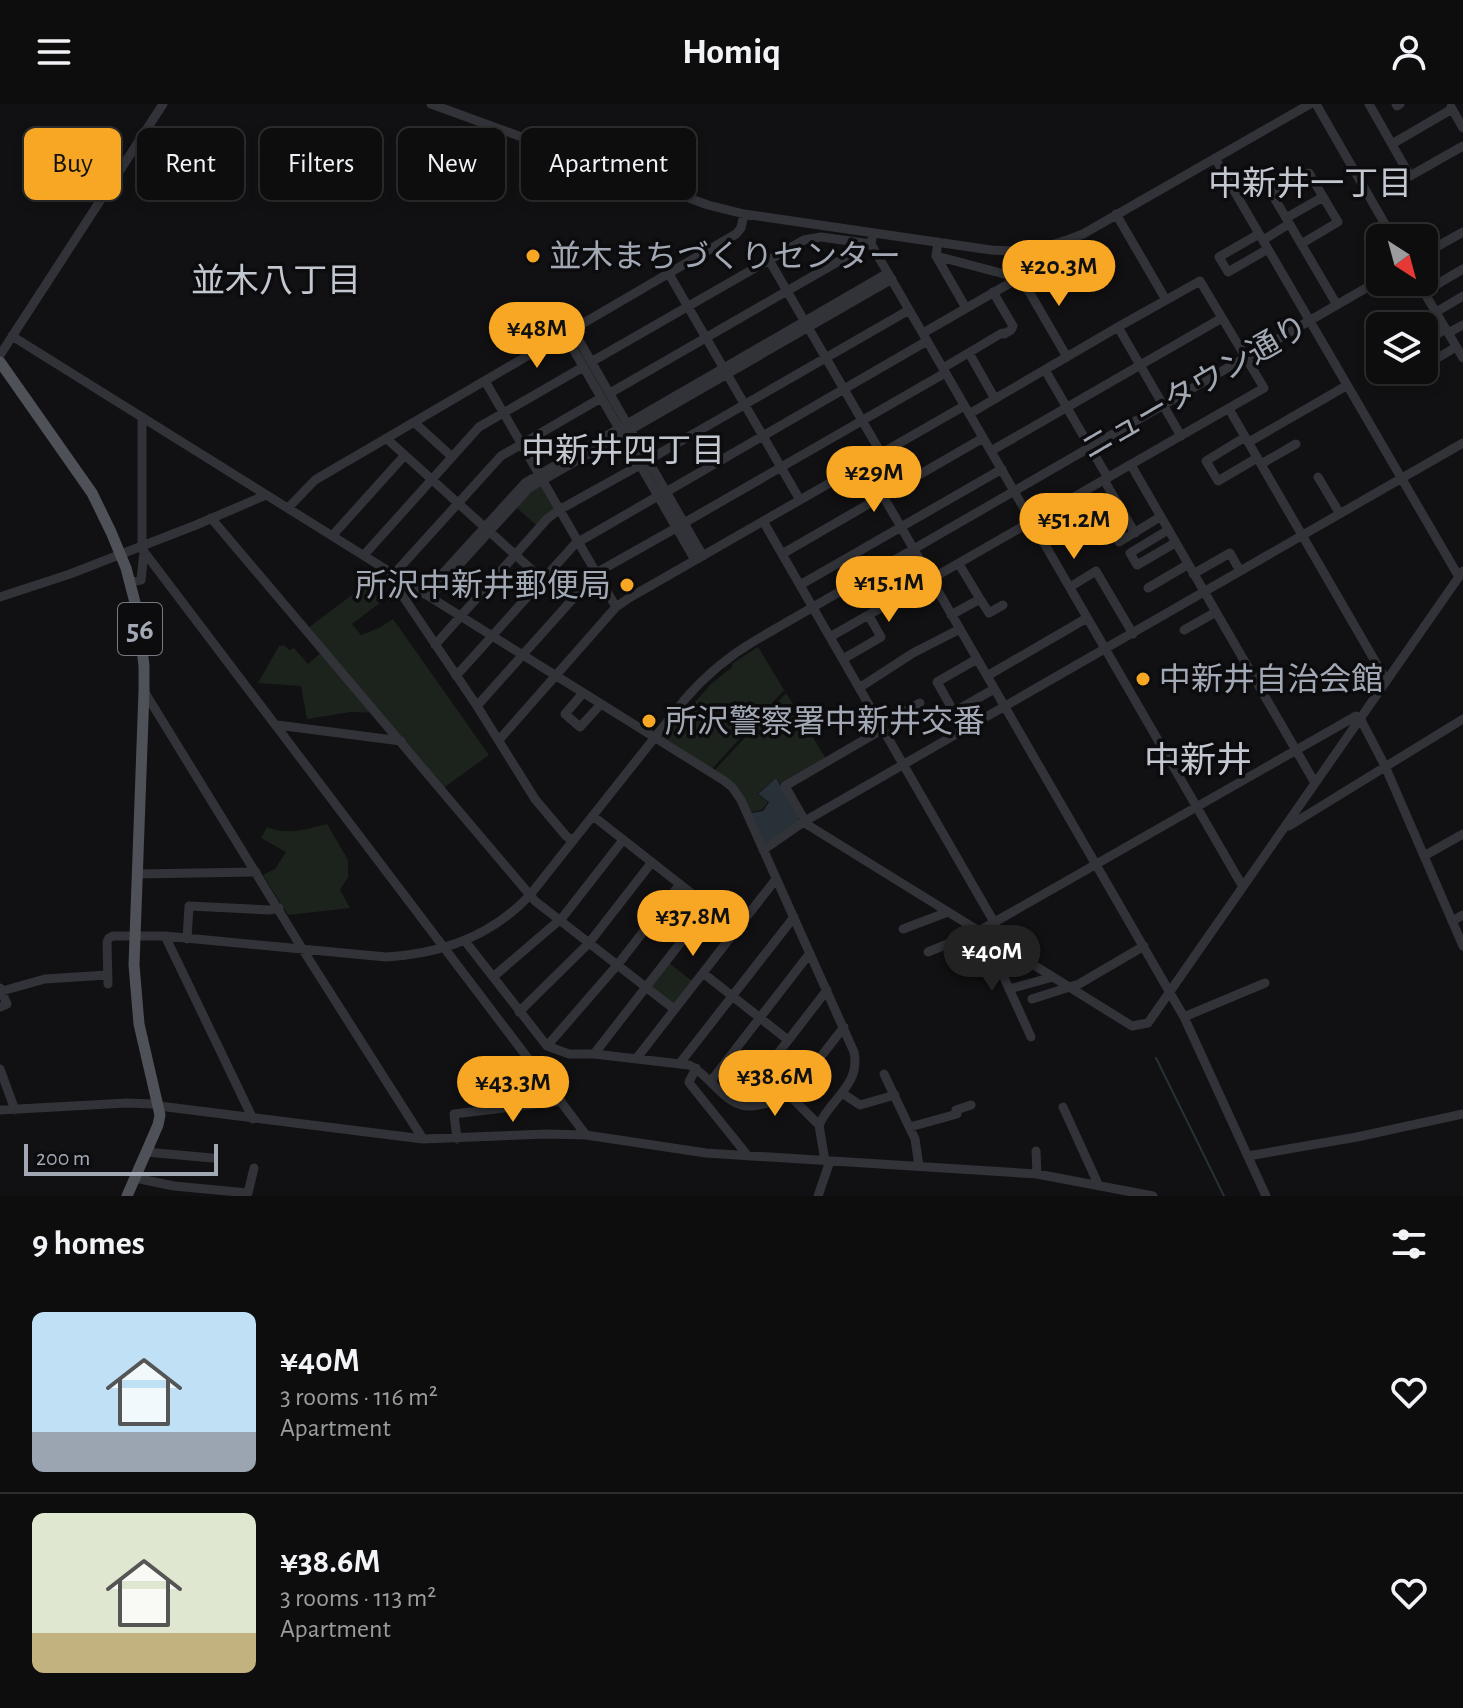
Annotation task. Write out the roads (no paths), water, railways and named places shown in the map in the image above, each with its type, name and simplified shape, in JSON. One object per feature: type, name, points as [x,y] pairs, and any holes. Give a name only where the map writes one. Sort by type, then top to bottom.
[{"type":"main road","name":"56","points":[[0,362],[88,485],[121,555],[141,633],[144,691],[134,935],[138,1013],[159,1106],[158,1125],[127,1196]]},
{"type":"street","points":[[0,355],[163,104]]},
{"type":"street","points":[[431,104],[688,199],[744,214],[1017,252],[1039,249],[1075,237],[1313,104],[1385,224]]},
{"type":"street","points":[[1369,104],[1410,176],[1463,146]]},
{"type":"street","points":[[1392,144],[1451,106],[1463,128]]},
{"type":"street","points":[[920,703],[785,786],[804,822],[1132,1026],[1148,1023],[1461,574],[1400,479],[1215,158]]},
{"type":"street","points":[[1301,244],[1338,222],[1309,173],[1272,194],[1287,221],[1337,305]]},
{"type":"street","points":[[1263,241],[1323,197]]},
{"type":"street","points":[[288,508],[315,480],[736,234],[741,228],[744,214]]},
{"type":"street","points":[[1116,214],[1166,300]]},
{"type":"street","points":[[1438,246],[1463,232]]},
{"type":"street","points":[[873,233],[871,244],[1243,887]]},
{"type":"street","points":[[456,676],[575,544],[844,389],[966,308],[1059,255],[1075,237]]},
{"type":"street","points":[[364,555],[479,427],[810,238],[871,244]]},
{"type":"street","points":[[938,242],[936,256],[966,308]]},
{"type":"street","points":[[393,575],[501,456],[853,253],[859,243]]},
{"type":"street","points":[[936,256],[1020,277],[1067,357]]},
{"type":"street","points":[[769,260],[881,453]]},
{"type":"street","points":[[1438,284],[1463,269]]},
{"type":"street","points":[[669,274],[800,500]]},
{"type":"street","points":[[427,596],[486,529],[541,478],[890,276]]},
{"type":"street","points":[[499,740],[616,607],[635,594],[881,453],[966,410],[995,399],[1200,281],[1264,388],[830,637]]},
{"type":"street","name":"ニュータウン通り","points":[[134,935],[386,957],[444,949],[465,941],[500,922],[530,895],[654,737],[714,669],[749,644],[1366,288]]},
{"type":"street","points":[[477,706],[596,573],[1011,330],[1013,326],[993,292]]},
{"type":"street","points":[[1426,296],[1436,312],[1463,296]]},
{"type":"street","points":[[435,645],[547,519],[559,510],[909,310]]},
{"type":"street","points":[[1438,315],[1463,358]]},
{"type":"street","points":[[991,451],[1222,318]]},
{"type":"street","points":[[1438,335],[1463,325]]},
{"type":"street","points":[[1118,327],[1181,436]]},
{"type":"street","points":[[569,333],[699,558]]},
{"type":"street","points":[[12,336],[732,787],[741,800],[854,1052],[856,1062],[852,1079],[819,1125]]},
{"type":"street","points":[[1438,358],[1456,347]]},
{"type":"street","points":[[969,353],[995,399]]},
{"type":"street","points":[[1045,370],[1135,533]]},
{"type":"street","points":[[485,381],[616,607]]},
{"type":"street","points":[[1296,444],[1218,481],[1206,461],[1346,386]]},
{"type":"street","points":[[1229,409],[1386,680]]},
{"type":"street","points":[[130,582],[141,580],[142,417]]},
{"type":"street","points":[[415,423],[451,456]]},
{"type":"street","points":[[782,554],[983,438]]},
{"type":"street","points":[[387,439],[542,579]]},
{"type":"street","points":[[763,850],[804,822],[1463,443]]},
{"type":"street","points":[[332,536],[404,456]]},
{"type":"street","points":[[864,463],[1184,1017],[1266,1196]]},
{"type":"street","points":[[1131,465],[1315,783]]},
{"type":"street","points":[[800,585],[1002,469]]},
{"type":"street","points":[[1318,477],[1340,514]]},
{"type":"street","points":[[0,597],[143,549],[266,495]]},
{"type":"street","points":[[1119,542],[1160,517]]},
{"type":"street","points":[[211,518],[535,901],[674,1009]]},
{"type":"street","points":[[763,521],[994,922]]},
{"type":"street","points":[[1168,530],[1130,553],[1137,565],[1175,543]]},
{"type":"street","points":[[143,549],[586,1135]]},
{"type":"street","points":[[1148,588],[1230,553],[1240,571]]},
{"type":"street","points":[[959,564],[989,613],[1003,605]]},
{"type":"street","points":[[1070,587],[1096,571],[1133,634]]},
{"type":"street","points":[[393,575],[396,586],[535,799],[573,841]]},
{"type":"street","points":[[951,615],[980,599]]},
{"type":"street","points":[[1184,630],[1216,612]]},
{"type":"street","points":[[843,659],[881,637],[869,616]]},
{"type":"street","points":[[987,676],[1087,618]]},
{"type":"street","points":[[859,688],[913,653],[960,629]]},
{"type":"street","points":[[977,659],[937,682],[954,712],[994,689]]},
{"type":"street","points":[[144,691],[423,1139]]},
{"type":"street","points":[[583,693],[565,714],[580,727],[601,704]]},
{"type":"street","points":[[928,952],[979,931],[1356,716],[1360,718],[1385,766],[1463,946]]},
{"type":"street","points":[[1283,829],[1463,719]]},
{"type":"street","points":[[277,725],[401,741]]},
{"type":"street","points":[[593,816],[737,929]]},
{"type":"street","points":[[1424,856],[1463,834]]},
{"type":"street","points":[[493,977],[560,920],[623,840]]},
{"type":"street","points":[[519,1012],[589,943],[652,862]]},
{"type":"street","points":[[137,874],[256,872]]},
{"type":"street","points":[[636,1059],[776,879]]},
{"type":"street","points":[[547,1046],[617,965],[680,884]]},
{"type":"street","points":[[187,939],[189,906],[279,908]]},
{"type":"street","points":[[594,1054],[709,906]]},
{"type":"street","points":[[903,929],[948,912]]},
{"type":"street","points":[[1452,921],[1463,915]]},
{"type":"street","points":[[680,1063],[794,917]]},
{"type":"street","points":[[0,1007],[7,1004],[1,989],[45,979],[108,979],[109,938],[134,935]]},
{"type":"street","points":[[165,936],[253,1119]]},
{"type":"street","points":[[990,937],[992,951],[1031,1037]]},
{"type":"street","points":[[465,941],[547,1046],[569,1054],[680,1063],[696,1068],[727,1098],[739,1104],[751,1106],[790,1096],[844,1027]]},
{"type":"street","points":[[1032,999],[1071,987],[1144,946]]},
{"type":"street","points":[[711,1081],[810,953]]},
{"type":"street","points":[[703,973],[788,1040]]},
{"type":"street","points":[[1009,989],[1053,977]]},
{"type":"street","points":[[1184,1017],[1265,983]]},
{"type":"street","points":[[739,1104],[827,990]]},
{"type":"street","points":[[696,1068],[690,1084],[748,1156]]},
{"type":"street","points":[[0,1069],[15,1110]]},
{"type":"street","points":[[884,1074],[915,1139],[919,1166]]},
{"type":"street","points":[[842,1093],[860,1105],[895,1095]]},
{"type":"street","points":[[790,1096],[819,1125],[828,1161],[818,1196]]},
{"type":"street","points":[[457,1139],[454,1114],[561,1101]]},
{"type":"street","points":[[0,1110],[153,1104],[423,1139],[586,1135],[706,1153],[1037,1174],[1153,1196]]},
{"type":"street","points":[[910,1127],[957,1114],[956,1110],[971,1105]]},
{"type":"street","points":[[1063,1107],[1099,1186]]},
{"type":"street","points":[[1248,1156],[1463,1114]]},
{"type":"street","points":[[1036,1151],[1037,1174]]},
{"type":"street","points":[[146,1152],[212,1158]]},
{"type":"street","points":[[135,1178],[174,1186],[248,1193],[254,1168]]},
{"type":"waterway","points":[[1156,1058],[1224,1196]]},
{"type":"place","name":"並木まちづくりセンター","points":[[533,256]]},
{"type":"place","name":"所沢中新井郵便局","points":[[627,585]]},
{"type":"place","name":"中新井自治会館","points":[[1143,679]]},
{"type":"place","name":"所沢警察署中新井交番","points":[[649,721]]},
{"type":"district","name":"中新井一丁目","points":[[1310,183]]},
{"type":"district","name":"並木八丁目","points":[[276,280]]},
{"type":"district","name":"中新井四丁目","points":[[623,450]]},
{"type":"district","name":"中新井","points":[[1198,759]]}]
